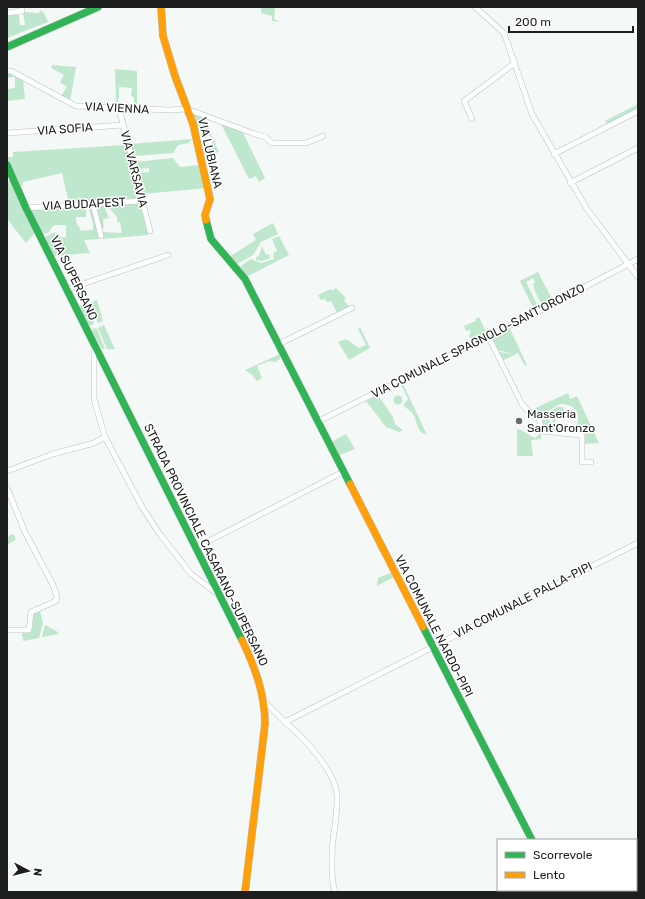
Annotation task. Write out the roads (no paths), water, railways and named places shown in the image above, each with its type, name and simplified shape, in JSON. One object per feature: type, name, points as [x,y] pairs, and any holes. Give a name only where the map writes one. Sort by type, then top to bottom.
[{"type":"street","points":[[7,47],[98,7]]},
{"type":"street","name":"VIA LUBIANA","points":[[161,7],[161,27],[163,36],[187,109],[194,124],[210,199],[205,215],[211,239],[245,280],[317,422]]},
{"type":"street","points":[[475,7],[504,33],[532,114],[570,183],[587,209],[638,277]]},
{"type":"street","points":[[7,12],[21,9]]},
{"type":"street","points":[[472,119],[464,101],[515,63]]},
{"type":"street","name":"VIA VIENNA","points":[[7,71],[17,74],[76,106],[169,110],[187,109]]},
{"type":"street","name":"VIA VARSAVIA","points":[[119,108],[150,231]]},
{"type":"street","points":[[187,109],[265,137],[272,142],[306,143],[323,136]]},
{"type":"street","points":[[554,154],[638,111]]},
{"type":"street","name":"VIA SOFIA","points":[[7,133],[123,125]]},
{"type":"street","points":[[570,183],[638,148]]},
{"type":"street","name":"VIA SUPERSANO","points":[[7,165],[9,176],[68,289],[123,401]]},
{"type":"street","name":"VIA BUDAPEST","points":[[26,208],[142,201]]},
{"type":"street","points":[[93,204],[100,236]]},
{"type":"street","points":[[68,289],[168,255]]},
{"type":"street","name":"VIA COMUNALE SPAGNOLO-SANT'ORONZO","points":[[317,422],[638,259]]},
{"type":"street","points":[[277,345],[352,308]]},
{"type":"street","points":[[488,336],[522,404],[531,414],[539,419],[542,431],[582,436],[582,462],[591,462]]},
{"type":"street","points":[[94,343],[94,399],[105,437],[142,507],[159,532],[191,574],[221,596]]},
{"type":"street","name":"STRADA PROVINCIALE CASARANO-SUPERSANO","points":[[123,401],[254,664],[264,701],[265,724],[245,892]]},
{"type":"street","name":"VIA COMUNALE NARDO-PIPI","points":[[317,422],[531,839]]},
{"type":"street","points":[[7,471],[53,454],[78,448],[105,437]]},
{"type":"street","points":[[197,547],[343,472]]},
{"type":"street","points":[[7,488],[25,532],[53,585],[57,597],[56,601],[31,612],[29,630],[7,630]]},
{"type":"street","name":"VIA COMUNALE PALLA-PIPI","points":[[285,722],[432,646],[638,543]]},
{"type":"street","points":[[264,701],[297,732],[318,757],[331,776],[337,794],[336,816],[332,838],[331,882],[335,892]]},
{"type":"place","name":"Masseria Sant'Oronzo","points":[[519,421]]}]
